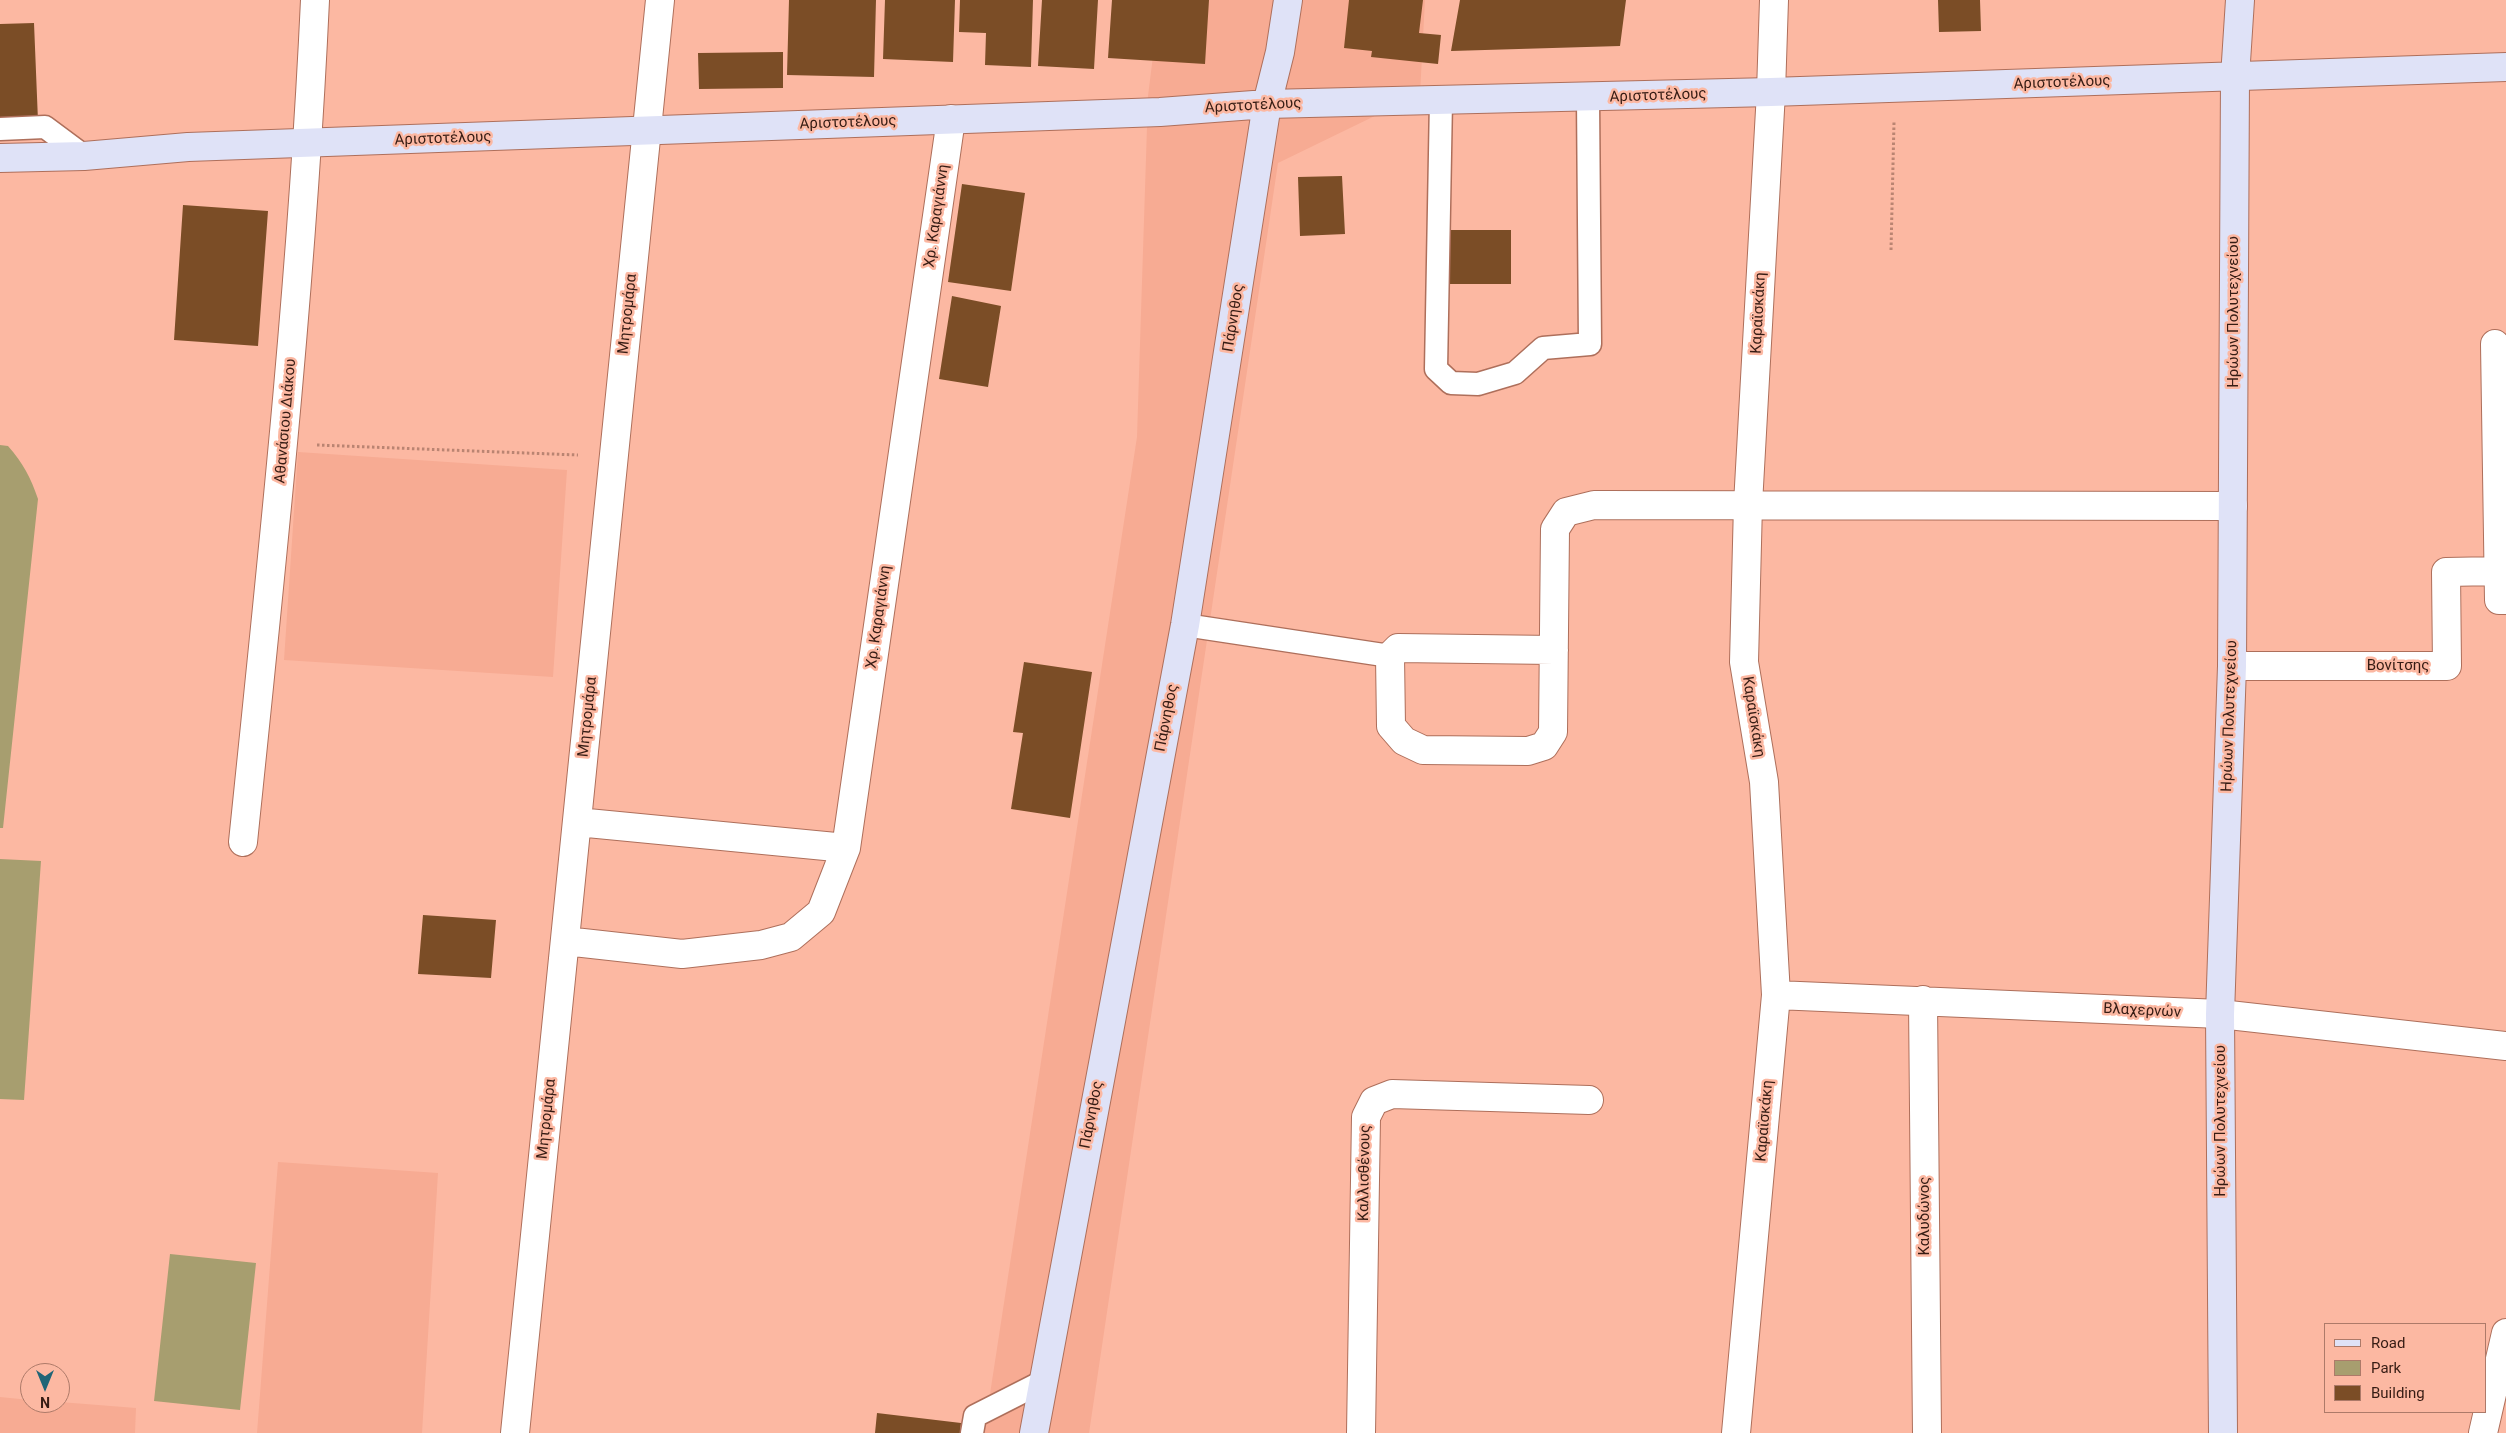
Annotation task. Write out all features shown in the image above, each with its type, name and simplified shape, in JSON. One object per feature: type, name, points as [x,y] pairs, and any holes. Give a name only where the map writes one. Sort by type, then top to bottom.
[{"type":"main road","name":"Πάρνηθος","points":[[1034,1433],[1042,1382],[1185,625],[1266,104],[1280,52],[1288,0]]},
{"type":"main road","name":"Ηρώων Πολυτεχνείου","points":[[2223,1433],[2220,1014],[2232,666],[2235,77],[2240,0]]},
{"type":"main road","name":"Αριστοτέλους","points":[[0,158],[84,156],[188,147],[1160,112],[1266,104],[1588,98],[2506,67]]},
{"type":"street","name":"Αθανάσιου Διάκου","points":[[243,842],[284,444],[308,143],[315,0]]},
{"type":"street","name":"Μητρομάρα","points":[[515,1433],[660,0]]},
{"type":"street","name":"Καραϊσκάκη","points":[[1736,1433],[1776,995],[1764,782],[1744,662],[1748,504],[1771,92],[1774,0]]},
{"type":"street","name":"Χρ. Καραγιάννη","points":[[565,941],[682,954],[762,945],[791,937],[821,912],[846,848],[951,120]]},
{"type":"street","points":[[2495,344],[2499,600],[2506,600]]},
{"type":"street","points":[[1554,650],[1398,648],[1390,656],[1391,726],[1404,741],[1424,750],[1528,751],[1544,746],[1553,732],[1554,650],[1555,529],[1566,512],[1594,505],[2234,506]]},
{"type":"street","name":"Βονίτσης","points":[[2232,666],[2447,666],[2446,572],[2498,571]]},
{"type":"street","points":[[577,822],[846,848]]},
{"type":"street","name":"Βλαχερνών","points":[[1776,995],[2220,1014],[2506,1046]]},
{"type":"street","name":"Καλυδώνος","points":[[1923,1000],[1926,1433]]},
{"type":"street","name":"Καλλισθένους","points":[[1361,1433],[1366,1117],[1374,1101],[1392,1094],[1589,1100]]},
{"type":"street","points":[[2483,1433],[2506,1333]]},
{"type":"lane","points":[[1441,100],[1436,370],[1451,383],[1478,384],[1515,373],[1543,348],[1590,344],[1588,98]]},
{"type":"lane","points":[[0,129],[45,127],[84,156]]},
{"type":"lane","points":[[1185,625],[1390,656]]},
{"type":"lane","points":[[972,1433],[975,1416],[1042,1382]]},
{"type":"path","points":[[1891,250],[1894,88]]},
{"type":"path","points":[[284,444],[614,456]]},
{"type":"shaded area","points":[[1160,0],[1425,0],[1420,94],[1278,163],[1089,1433],[984,1433],[1137,437],[1148,96]]},
{"type":"shaded area","points":[[298,452],[567,470],[553,677],[284,660]]},
{"type":"shaded area","points":[[278,1162],[438,1173],[422,1433],[257,1433]]},
{"type":"shaded area","points":[[0,1397],[20,1399],[20,1413],[70,1413],[70,1403],[136,1408],[135,1433],[0,1433]]},
{"type":"green space","points":[[0,445],[8,446],[18,458],[29,477],[38,499],[3,828],[0,828]]},
{"type":"green space","points":[[0,859],[41,861],[24,1100],[0,1099]]},
{"type":"green space","points":[[170,1254],[256,1263],[240,1410],[154,1401]]},
{"type":"building","points":[[789,0],[876,0],[874,77],[787,75]]},
{"type":"building","points":[[885,0],[955,0],[953,62],[883,59]]},
{"type":"building","points":[[960,0],[1033,0],[1031,67],[985,65],[986,33],[959,32]]},
{"type":"building","points":[[1042,0],[1098,0],[1094,69],[1038,66]]},
{"type":"building","points":[[1112,0],[1209,0],[1205,64],[1108,58]]},
{"type":"building","points":[[1349,0],[1423,0],[1419,33],[1441,35],[1438,64],[1371,57],[1372,51],[1344,48]]},
{"type":"building","points":[[1460,0],[1626,0],[1620,46],[1451,51]]},
{"type":"building","points":[[1938,0],[1980,0],[1981,31],[1939,32]]},
{"type":"building","points":[[34,23],[38,121],[0,123],[0,24]]},
{"type":"building","points":[[783,52],[783,88],[699,89],[698,53]]},
{"type":"building","points":[[1342,176],[1345,234],[1300,236],[1298,177]]},
{"type":"building","points":[[962,184],[1025,193],[1011,291],[948,282]]},
{"type":"building","points":[[183,205],[268,211],[258,346],[174,340]]},
{"type":"building","points":[[1450,230],[1511,230],[1511,284],[1450,284]]},
{"type":"building","points":[[952,296],[1001,306],[988,387],[939,379]]},
{"type":"building","points":[[1024,662],[1092,672],[1070,818],[1011,809],[1023,733],[1013,732]]},
{"type":"building","points":[[423,915],[496,920],[491,978],[418,974]]},
{"type":"building","points":[[877,1413],[961,1423],[960,1433],[875,1433]]}]
